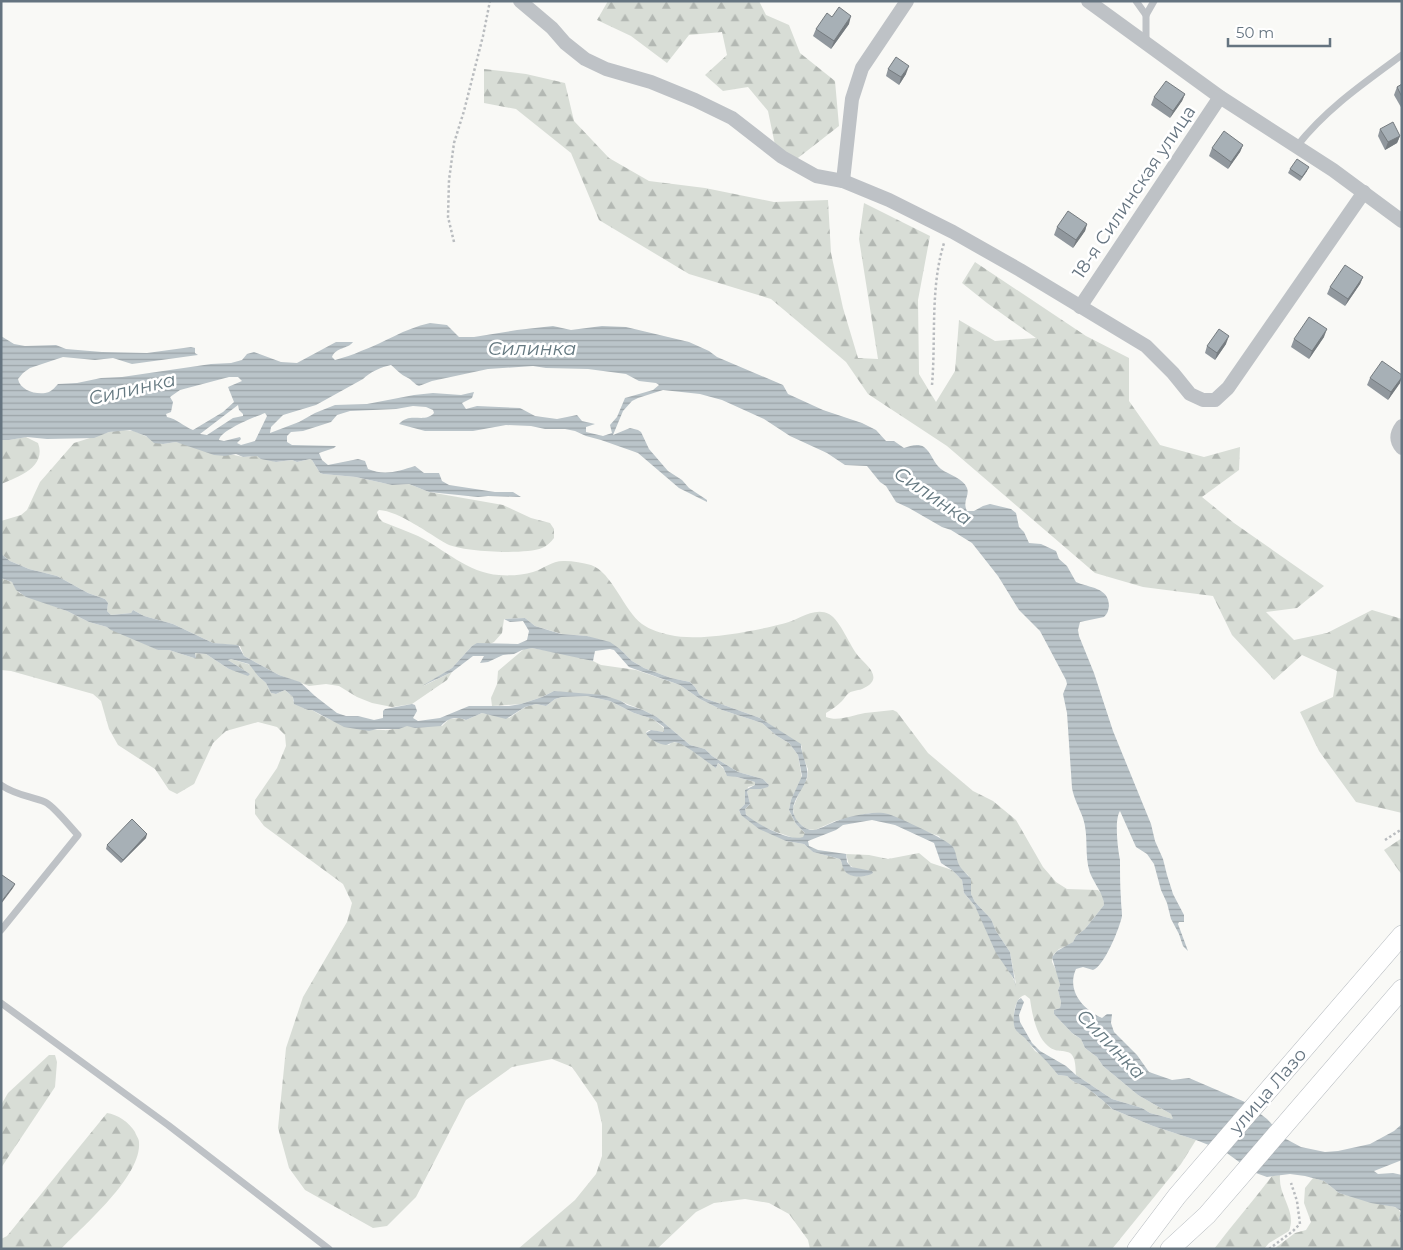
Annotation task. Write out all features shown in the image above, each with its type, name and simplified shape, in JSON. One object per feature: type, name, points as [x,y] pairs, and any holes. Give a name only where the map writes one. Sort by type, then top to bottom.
[{"type":"main road","name":"улица Лазо","points":[[1137,1249],[1177,1196],[1402,935]]},
{"type":"main road","name":"улица Лазо","points":[[1170,1249],[1207,1215],[1402,989]]},
{"type":"street","points":[[520,1],[585,59],[606,69],[651,82],[695,100],[732,118],[782,157],[816,176],[843,181],[889,200],[1020,270],[1146,346],[1173,373],[1190,394],[1203,400],[1215,400],[1228,388],[1364,192]]},
{"type":"street","points":[[843,181],[852,99],[862,68],[907,1]]},
{"type":"street","points":[[1088,1],[1220,97],[1297,146],[1364,192],[1402,221]]},
{"type":"street","name":"18-я Силинская улица","points":[[1080,307],[1220,97]]},
{"type":"street","points":[[1402,426],[1397,433],[1397,440],[1402,448]]},
{"type":"lane","points":[[1136,1],[1146,15]]},
{"type":"lane","points":[[1146,43],[1146,15],[1154,1]]},
{"type":"lane","points":[[1297,146],[1318,122],[1350,93],[1402,55]]},
{"type":"lane","points":[[1,785],[9,791],[47,803],[78,835],[1,930]]},
{"type":"lane","points":[[1,1003],[168,1125],[328,1249]]},
{"type":"path","points":[[454,242],[448,217],[449,180],[454,143],[464,111],[490,1]]},
{"type":"path","points":[[932,385],[935,298],[939,258],[948,230]]},
{"type":"path","points":[[1385,840],[1402,829]]},
{"type":"path","points":[[1269,1249],[1294,1231],[1300,1224],[1297,1201],[1290,1183]]},
{"type":"green space","points":[[608,1],[759,1],[766,15],[789,25],[800,53],[835,81],[839,126],[794,161],[775,145],[768,111],[748,87],[723,91],[705,75],[727,55],[722,32],[689,35],[667,63],[631,36],[597,20]]},
{"type":"green space","points":[[484,69],[526,74],[565,83],[574,121],[609,158],[649,181],[705,188],[774,202],[828,200],[831,253],[843,308],[858,358],[878,359],[859,239],[864,203],[930,236],[918,300],[919,374],[936,402],[955,371],[959,320],[995,341],[1036,338],[962,283],[975,262],[1086,336],[1129,358],[1129,401],[1160,445],[1204,457],[1240,447],[1239,470],[1202,497],[1234,523],[1324,586],[1297,608],[1266,612],[1294,640],[1327,633],[1372,610],[1402,619],[1402,813],[1356,802],[1319,751],[1300,712],[1333,697],[1337,671],[1302,655],[1274,680],[1232,635],[1213,596],[1143,587],[1095,573],[947,446],[868,394],[846,362],[771,299],[689,274],[599,220],[571,153],[516,109],[484,103]]},
{"type":"green space","points":[[134,431],[163,444],[176,442],[243,457],[257,456],[276,462],[292,460],[297,462],[310,459],[320,473],[323,474],[356,477],[392,485],[409,484],[429,492],[503,505],[531,518],[550,523],[554,529],[554,538],[546,546],[534,550],[509,552],[466,549],[447,544],[396,514],[379,510],[377,512],[383,522],[418,536],[457,560],[488,573],[499,575],[525,574],[561,561],[591,565],[605,575],[612,583],[629,610],[642,624],[652,630],[670,635],[695,637],[726,635],[782,624],[811,613],[823,612],[829,614],[837,622],[855,652],[870,669],[873,681],[862,689],[848,694],[840,703],[826,713],[826,717],[840,718],[893,710],[897,712],[928,753],[973,791],[993,801],[1016,820],[1043,867],[1056,882],[1067,889],[1098,890],[1103,895],[1104,905],[1085,929],[1076,936],[1070,945],[1059,949],[1053,955],[1052,962],[1060,985],[1058,990],[1061,1002],[1060,1008],[1054,1010],[1054,1014],[1073,1034],[1081,1039],[1085,1048],[1097,1057],[1103,1066],[1138,1095],[1171,1114],[1173,1119],[1112,1099],[1076,1075],[1074,1057],[1067,1052],[1058,1051],[1048,1046],[1040,1036],[1033,1017],[1030,999],[1025,995],[1016,1004],[1014,1014],[1015,1028],[1024,1036],[1035,1051],[1046,1058],[1058,1075],[1067,1076],[1084,1086],[1112,1109],[1153,1126],[1196,1140],[1181,1164],[1112,1249],[810,1249],[808,1240],[789,1214],[769,1203],[745,1199],[714,1203],[696,1212],[657,1249],[518,1249],[575,1200],[596,1174],[602,1156],[602,1124],[597,1103],[572,1067],[552,1059],[512,1067],[466,1100],[416,1197],[387,1226],[373,1228],[305,1190],[289,1168],[278,1128],[286,1048],[303,997],[347,922],[352,903],[343,884],[264,826],[255,814],[255,800],[277,768],[286,746],[285,735],[277,727],[258,722],[226,731],[213,743],[194,784],[177,794],[169,790],[155,769],[118,745],[109,729],[101,701],[93,694],[11,671],[1,670],[1,578],[12,582],[19,593],[67,611],[89,622],[107,627],[159,650],[169,650],[194,658],[196,657],[195,653],[206,654],[229,669],[250,674],[228,660],[231,659],[251,665],[258,676],[266,683],[271,693],[276,694],[285,690],[293,697],[293,701],[308,710],[312,710],[338,723],[355,727],[386,730],[406,726],[442,726],[449,719],[460,718],[466,720],[482,713],[509,718],[525,707],[536,704],[546,706],[555,699],[562,697],[587,696],[610,701],[634,713],[653,719],[665,729],[664,732],[649,730],[646,732],[648,736],[669,745],[672,742],[684,745],[716,768],[718,763],[726,774],[755,782],[755,785],[748,787],[745,804],[739,810],[741,815],[786,841],[804,844],[813,852],[840,859],[845,871],[850,875],[867,876],[849,865],[846,854],[869,855],[888,859],[919,853],[931,863],[952,870],[962,880],[964,893],[975,906],[1016,984],[1010,952],[996,931],[991,919],[975,902],[971,894],[971,881],[968,875],[960,868],[939,836],[870,813],[835,821],[815,830],[807,829],[798,823],[794,816],[793,808],[807,779],[808,769],[802,755],[802,746],[760,718],[704,698],[690,682],[671,678],[644,668],[632,661],[620,649],[587,636],[562,634],[535,626],[525,618],[504,619],[502,633],[494,642],[490,644],[479,643],[472,646],[452,668],[423,686],[452,672],[447,680],[412,704],[392,707],[372,703],[357,697],[339,686],[326,684],[309,686],[279,675],[244,656],[240,646],[213,643],[173,624],[144,616],[133,610],[131,613],[111,615],[107,611],[108,603],[105,599],[88,593],[57,576],[29,569],[10,561],[1,554],[1,521],[21,515],[27,510],[40,482],[74,443],[109,432]]},
{"type":"green space","points":[[26,437],[38,443],[40,451],[35,465],[23,474],[1,484],[1,440]]},
{"type":"green space","points":[[532,648],[578,656],[601,665],[636,670],[680,685],[700,699],[722,710],[762,723],[777,736],[789,743],[798,755],[802,779],[791,800],[789,810],[796,824],[805,833],[805,836],[796,839],[752,820],[744,810],[750,804],[747,791],[750,789],[761,789],[769,785],[763,779],[738,772],[712,756],[705,749],[690,745],[657,717],[643,710],[621,701],[554,691],[521,704],[492,706],[491,698],[497,684],[498,671],[524,649]]},
{"type":"green space","points":[[1402,838],[1402,875],[1384,850]]},
{"type":"green space","points":[[49,1055],[55,1055],[57,1062],[55,1087],[1,1168],[1,1105],[8,1093]]},
{"type":"green space","points":[[107,1113],[127,1122],[139,1141],[137,1155],[131,1170],[122,1184],[97,1214],[61,1249],[1,1249],[1,1239],[7,1236]]},
{"type":"green space","points":[[1280,1175],[1280,1183],[1291,1216],[1289,1231],[1269,1243],[1264,1249],[1214,1249],[1272,1176]]},
{"type":"green space","points":[[1313,1178],[1324,1181],[1339,1193],[1398,1208],[1401,1214],[1399,1220],[1402,1224],[1402,1249],[1274,1249],[1295,1233],[1306,1230],[1311,1222],[1304,1203],[1305,1188]]},
{"type":"water","name":"Силинка","points":[[430,323],[447,325],[459,337],[474,337],[553,326],[571,330],[602,326],[626,327],[689,342],[709,351],[717,357],[783,385],[788,394],[823,410],[862,423],[876,430],[886,441],[894,441],[904,448],[917,445],[924,447],[939,467],[959,479],[965,485],[968,491],[965,504],[967,511],[974,511],[990,504],[1011,509],[1016,513],[1019,527],[1024,532],[1029,543],[1041,544],[1056,551],[1059,559],[1067,566],[1076,582],[1097,589],[1106,595],[1109,606],[1107,613],[1104,617],[1080,622],[1079,636],[1094,673],[1113,731],[1151,824],[1173,894],[1184,915],[1184,922],[1179,922],[1178,924],[1188,951],[1183,946],[1171,919],[1154,864],[1147,854],[1136,847],[1120,811],[1117,828],[1122,916],[1111,946],[1102,962],[1093,970],[1083,967],[1076,969],[1073,985],[1078,999],[1089,1010],[1102,1018],[1107,1014],[1112,1014],[1111,1023],[1114,1032],[1137,1055],[1149,1072],[1172,1080],[1189,1078],[1245,1102],[1267,1119],[1286,1139],[1301,1147],[1325,1152],[1370,1144],[1394,1131],[1402,1124],[1402,1160],[1374,1171],[1378,1174],[1393,1173],[1402,1175],[1402,1224],[1399,1220],[1401,1211],[1395,1207],[1371,1203],[1339,1193],[1324,1181],[1305,1176],[1290,1174],[1267,1177],[1253,1172],[1224,1151],[1153,1126],[1112,1109],[1084,1086],[1067,1076],[1058,1075],[1016,1030],[1014,1015],[1018,1000],[1021,998],[1024,1002],[1019,1015],[1020,1022],[1032,1043],[1040,1051],[1066,1066],[1112,1099],[1173,1119],[1171,1114],[1138,1095],[1103,1066],[1097,1057],[1085,1048],[1081,1039],[1072,1033],[1054,1014],[1054,1010],[1060,1008],[1061,1002],[1058,990],[1060,985],[1052,957],[1057,951],[1073,942],[1076,936],[1085,929],[1104,905],[1101,893],[1088,866],[1085,825],[1072,788],[1067,713],[1063,694],[1067,684],[1066,680],[1040,631],[1019,610],[998,576],[972,543],[896,502],[886,486],[880,482],[867,466],[845,465],[827,453],[790,436],[764,419],[722,400],[700,394],[663,390],[632,401],[623,411],[613,435],[630,428],[641,432],[649,449],[668,471],[682,480],[689,488],[707,500],[707,502],[679,488],[638,453],[575,431],[506,425],[473,431],[425,431],[399,424],[408,418],[426,418],[434,413],[433,410],[426,407],[413,406],[396,409],[350,411],[337,415],[331,422],[303,431],[291,432],[287,436],[287,442],[292,445],[336,446],[319,453],[322,460],[328,465],[358,459],[365,461],[368,469],[380,472],[398,471],[415,466],[424,473],[439,473],[442,481],[449,485],[495,492],[513,492],[521,497],[478,497],[429,492],[409,484],[392,485],[356,477],[323,474],[320,473],[310,459],[297,462],[292,460],[276,462],[261,459],[257,456],[243,457],[236,454],[214,455],[176,442],[154,443],[146,436],[130,430],[109,432],[94,438],[47,439],[27,437],[1,440],[1,336],[14,344],[25,346],[56,345],[66,349],[147,353],[191,347],[195,348],[195,353],[198,355],[132,364],[113,358],[95,360],[63,357],[30,368],[18,379],[22,387],[30,392],[45,393],[58,384],[231,363],[242,360],[247,354],[254,352],[281,362],[297,363],[336,342],[353,342],[334,354],[332,357],[335,360]],"holes":[[[391,365],[419,386],[432,381],[488,369],[533,366],[588,369],[626,374],[639,381],[659,385],[653,390],[625,398],[617,417],[610,425],[612,433],[603,436],[586,432],[586,427],[595,424],[582,421],[577,415],[557,419],[535,416],[520,408],[477,406],[466,409],[462,403],[472,398],[474,392],[461,395],[433,393],[367,404],[335,405],[270,433],[271,427],[283,415],[316,405],[380,368]],[[229,377],[238,377],[242,381],[228,387],[234,402],[223,412],[193,430],[167,417],[166,414],[171,412],[173,402],[170,397],[180,390]],[[238,405],[243,416],[233,418],[207,435],[200,434]],[[265,413],[267,416],[255,441],[241,445],[237,443],[241,439],[240,437],[224,441],[219,440],[226,432]]]},
{"type":"water","points":[[1,554],[10,561],[29,569],[57,576],[88,593],[105,599],[108,603],[107,611],[111,615],[131,613],[133,610],[144,616],[173,624],[213,643],[238,645],[244,656],[279,675],[300,682],[337,713],[346,716],[358,716],[374,720],[383,718],[383,711],[385,709],[412,704],[415,705],[417,711],[413,718],[418,721],[440,718],[469,706],[509,706],[521,704],[554,691],[603,695],[621,701],[657,717],[690,745],[705,749],[712,756],[738,772],[763,779],[769,785],[768,787],[747,791],[750,804],[745,809],[746,815],[782,835],[797,838],[803,837],[805,833],[796,824],[789,810],[791,800],[802,776],[798,755],[789,743],[777,736],[762,723],[722,710],[700,699],[680,685],[629,667],[614,650],[595,651],[593,661],[532,648],[514,654],[503,655],[488,662],[480,663],[484,656],[473,656],[452,672],[422,686],[452,668],[477,643],[518,644],[527,640],[529,631],[523,621],[510,622],[504,619],[525,618],[535,626],[561,634],[587,636],[610,642],[632,661],[644,668],[671,678],[690,682],[704,698],[760,718],[801,744],[807,777],[795,801],[793,810],[797,821],[805,828],[814,830],[852,816],[882,813],[933,834],[953,847],[959,866],[971,879],[971,894],[975,902],[991,919],[996,931],[1010,952],[1016,988],[1014,979],[996,953],[975,906],[964,893],[962,880],[941,863],[934,843],[895,825],[872,820],[843,825],[836,830],[808,841],[809,846],[818,850],[846,854],[847,862],[851,867],[872,871],[873,873],[867,876],[847,874],[840,859],[813,852],[804,844],[786,841],[759,829],[741,815],[739,810],[745,804],[745,790],[755,785],[755,782],[727,776],[723,767],[718,763],[716,768],[689,748],[678,743],[674,742],[666,745],[652,740],[646,733],[651,730],[664,732],[664,727],[653,719],[634,713],[610,701],[587,696],[562,697],[555,699],[546,706],[536,704],[525,707],[506,719],[482,713],[466,720],[452,718],[441,726],[415,728],[407,726],[399,729],[369,731],[344,727],[312,710],[294,704],[293,697],[285,690],[276,694],[271,693],[266,683],[249,664],[231,659],[228,660],[250,674],[248,676],[229,669],[206,654],[195,653],[196,658],[194,658],[169,650],[158,650],[107,627],[89,622],[67,611],[26,597],[16,590],[12,582],[1,578]]},
{"type":"building","points":[[839,7],[851,16],[834,41],[816,29],[827,13],[832,17]]},
{"type":"building","points":[[896,57],[909,66],[901,77],[888,69]]},
{"type":"building","points":[[1166,81],[1185,94],[1173,111],[1154,97]]},
{"type":"building","points":[[1402,84],[1402,97],[1397,87]]},
{"type":"building","points":[[1393,122],[1400,136],[1388,142],[1380,129]]},
{"type":"building","points":[[1224,131],[1243,145],[1231,162],[1212,148]]},
{"type":"building","points":[[1297,159],[1309,167],[1302,177],[1290,169]]},
{"type":"building","points":[[1068,211],[1087,224],[1076,240],[1057,227]]},
{"type":"building","points":[[1345,265],[1363,277],[1348,299],[1330,287]]},
{"type":"building","points":[[1309,317],[1327,329],[1312,351],[1294,339]]},
{"type":"building","points":[[1219,329],[1229,336],[1217,353],[1207,346]]},
{"type":"building","points":[[1382,361],[1402,375],[1391,392],[1370,378]]},
{"type":"building","points":[[132,819],[147,834],[123,860],[107,845]]},
{"type":"building","points":[[1,876],[15,884],[1,902]]}]
